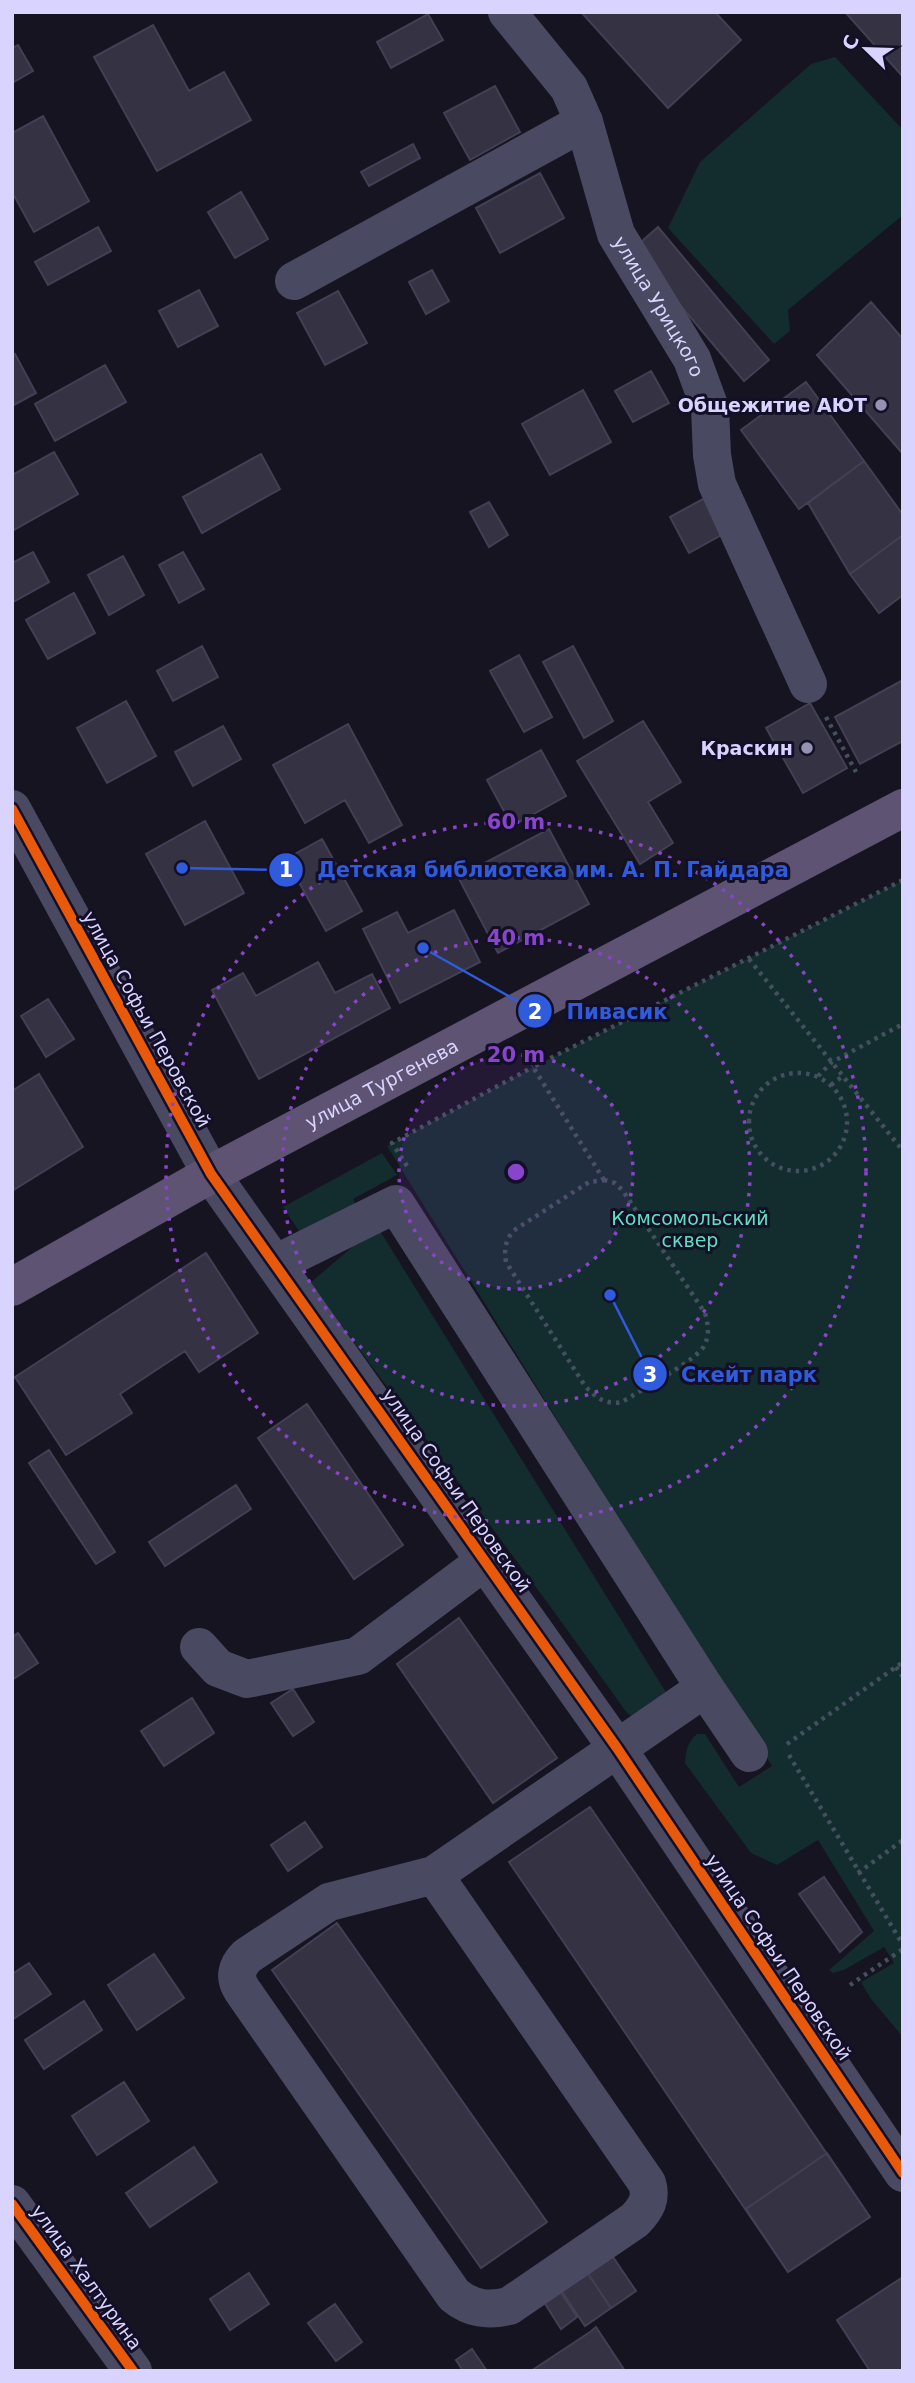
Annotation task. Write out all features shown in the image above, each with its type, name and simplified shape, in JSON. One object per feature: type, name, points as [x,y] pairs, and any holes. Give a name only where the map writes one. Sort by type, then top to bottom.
[{"type":"main road","name":"улица Тургенева","points":[[12,1287],[211,1174],[903,808]]},
{"type":"street","name":"улица Урицкого","points":[[507,12],[569,88],[584,122],[616,234],[692,359],[710,408],[712,455],[717,484],[808,684]]},
{"type":"street","points":[[294,281],[584,122]]},
{"type":"street","name":"улица Софьи Перовской","points":[[12,810],[211,1174],[617,1748],[903,2173]]},
{"type":"street","points":[[275,1264],[396,1204],[748,1753]]},
{"type":"street","points":[[200,1647],[218,1668],[247,1679],[358,1656],[485,1561]]},
{"type":"street","points":[[434,1875],[647,2183],[649,2191],[649,2200],[635,2220],[509,2306],[495,2310],[476,2308],[454,2295],[242,1990],[237,1978],[239,1966],[247,1956],[329,1902],[434,1875],[705,1688]]},
{"type":"street","name":"улица Халтурина","points":[[12,2204],[133,2371]]},
{"type":"path","points":[[808,684],[856,772]]},
{"type":"path","points":[[408,1168],[392,1143],[533,1068],[903,880]]},
{"type":"path","points":[[750,958],[903,1151]]},
{"type":"path","points":[[818,1076],[832,1062],[903,1024]]},
{"type":"path","points":[[533,1068],[604,1180],[615,1183],[624,1191],[705,1313],[708,1324],[708,1336],[700,1352],[622,1402],[614,1403],[594,1396],[585,1386],[506,1262],[504,1249],[513,1231],[589,1182],[604,1180]]},
{"type":"path","points":[[803,1072],[818,1076],[831,1085],[841,1098],[846,1112],[847,1129],[841,1146],[831,1159],[816,1168],[799,1171],[783,1169],[767,1161],[756,1149],[749,1133],[748,1118],[752,1102],[766,1084],[787,1073],[803,1072]]},
{"type":"path","points":[[831,1085],[843,1076]]},
{"type":"path","points":[[850,1985],[903,1947],[783,1747],[903,1662]]},
{"type":"path","points":[[896,1667],[903,1677]]},
{"type":"path","points":[[858,1872],[903,1840]]},
{"type":"green space","points":[[835,57],[903,130],[903,215],[788,310],[790,331],[774,344],[668,228],[700,162],[811,64]]},
{"type":"green space","name":"Комсомольский сквер","points":[[903,880],[903,2037],[871,1999],[861,1982],[894,1963],[884,1947],[844,1970],[833,1973],[829,1970],[874,1931],[818,1840],[777,1865],[751,1853],[685,1763],[691,1741],[697,1734],[705,1734],[739,1787],[772,1766],[387,1146],[533,1067]]},
{"type":"green space","points":[[382,1153],[397,1175],[353,1199],[358,1210],[303,1237],[283,1207]]},
{"type":"green space","points":[[377,1226],[672,1702],[641,1722],[627,1713],[310,1283]]},
{"type":"building","points":[[581,12],[715,12],[741,40],[668,108]]},
{"type":"building","points":[[845,12],[903,12],[903,77]]},
{"type":"building","points":[[428,14],[443,40],[391,68],[377,42]]},
{"type":"building","points":[[153,25],[189,91],[224,72],[251,120],[157,171],[94,57]]},
{"type":"building","points":[[18,45],[33,71],[12,83],[12,48]]},
{"type":"building","points":[[495,86],[520,132],[470,160],[444,113]]},
{"type":"building","points":[[43,116],[89,201],[34,232],[12,192],[12,133]]},
{"type":"building","points":[[413,144],[420,158],[369,186],[361,172]]},
{"type":"building","points":[[540,173],[564,218],[500,253],[476,208]]},
{"type":"building","points":[[241,192],[268,239],[235,258],[208,212]]},
{"type":"building","points":[[98,227],[111,251],[48,285],[35,262]]},
{"type":"building","points":[[658,227],[769,360],[744,381],[633,249]]},
{"type":"building","points":[[432,270],[449,301],[426,314],[409,282]]},
{"type":"building","points":[[199,290],[218,326],[178,347],[159,311]]},
{"type":"building","points":[[338,291],[367,343],[325,365],[297,313]]},
{"type":"building","name":"Общежитие АЮТ","points":[[871,302],[903,339],[903,454],[817,355]]},
{"type":"building","points":[[15,354],[36,393],[12,406],[12,356]]},
{"type":"building","points":[[105,365],[126,402],[55,441],[35,404]]},
{"type":"building","points":[[651,371],[669,403],[633,422],[615,391]]},
{"type":"building","points":[[806,382],[864,461],[799,509],[741,430]]},
{"type":"building","points":[[583,390],[611,442],[550,475],[522,424]]},
{"type":"building","points":[[54,452],[78,494],[12,531],[12,475]]},
{"type":"building","points":[[261,454],[280,489],[202,533],[183,497]]},
{"type":"building","points":[[864,461],[903,515],[903,535],[850,574],[808,503]]},
{"type":"building","points":[[712,494],[732,529],[689,553],[670,517]]},
{"type":"building","points":[[489,502],[508,535],[489,547],[470,512]]},
{"type":"building","points":[[903,535],[903,595],[879,613],[850,574]]},
{"type":"building","points":[[33,552],[49,582],[13,602],[12,563]]},
{"type":"building","points":[[183,552],[204,589],[179,603],[159,565]]},
{"type":"building","points":[[123,556],[144,595],[109,615],[88,575]]},
{"type":"building","points":[[74,593],[95,633],[48,659],[26,620]]},
{"type":"building","points":[[202,646],[218,677],[173,701],[157,671]]},
{"type":"building","points":[[573,646],[613,721],[584,738],[543,662]]},
{"type":"building","points":[[519,655],[552,717],[524,732],[490,671]]},
{"type":"building","points":[[903,680],[903,741],[860,764],[835,717]]},
{"type":"building","points":[[126,701],[156,756],[107,783],[77,728]]},
{"type":"building","name":"Краскин","points":[[810,703],[847,768],[803,793],[766,728]]},
{"type":"building","points":[[643,721],[681,782],[648,802],[673,843],[640,864],[577,761]]},
{"type":"building","points":[[348,724],[402,825],[369,843],[345,800],[305,823],[273,765]]},
{"type":"building","points":[[223,726],[241,759],[193,786],[175,752]]},
{"type":"building","points":[[541,750],[566,796],[512,826],[487,780]]},
{"type":"building","points":[[205,821],[244,893],[185,925],[146,854]]},
{"type":"building","points":[[549,829],[589,904],[498,953],[458,877]]},
{"type":"building","points":[[322,839],[362,911],[326,931],[286,859]]},
{"type":"building","points":[[454,910],[480,962],[400,1003],[363,929],[397,912],[408,933]]},
{"type":"building","points":[[318,962],[335,993],[372,974],[390,1008],[259,1079],[212,990],[243,973],[256,996]]},
{"type":"building","points":[[48,999],[74,1039],[46,1057],[21,1016]]},
{"type":"building","points":[[39,1074],[83,1147],[12,1191],[12,1091]]},
{"type":"building","points":[[206,1253],[258,1333],[199,1372],[185,1351],[120,1394],[132,1413],[66,1455],[15,1377]]},
{"type":"building","points":[[307,1404],[403,1545],[354,1579],[258,1438]]},
{"type":"building","points":[[49,1450],[115,1552],[96,1564],[29,1463]]},
{"type":"building","points":[[236,1485],[251,1509],[165,1566],[149,1542]]},
{"type":"building","points":[[459,1618],[557,1758],[493,1803],[397,1664]]},
{"type":"building","points":[[18,1633],[38,1663],[12,1680],[12,1637]]},
{"type":"building","points":[[293,1689],[314,1722],[293,1736],[271,1703]]},
{"type":"building","points":[[192,1698],[214,1733],[164,1766],[141,1731]]},
{"type":"building","points":[[590,1807],[870,2217],[788,2272],[509,1862]]},
{"type":"building","points":[[305,1822],[322,1847],[288,1871],[271,1845]]},
{"type":"building","points":[[824,1877],[862,1932],[840,1952],[799,1894]]},
{"type":"building","points":[[337,1923],[547,2222],[481,2268],[272,1970]]},
{"type":"building","points":[[154,1954],[184,1998],[137,2030],[108,1985]]},
{"type":"building","points":[[29,1963],[51,1994],[12,2020],[12,1974]]},
{"type":"building","points":[[84,2001],[102,2030],[44,2069],[25,2040]]},
{"type":"building","points":[[124,2082],[149,2121],[97,2155],[72,2116]]},
{"type":"building","points":[[194,2147],[217,2182],[150,2227],[126,2193]]},
{"type":"building","points":[[827,2153],[870,2217],[788,2272],[746,2209]]},
{"type":"building","points":[[611,2254],[636,2291],[611,2308],[586,2271]]},
{"type":"building","points":[[587,2272],[611,2308],[585,2326],[561,2290]]},
{"type":"building","points":[[249,2273],[269,2304],[230,2330],[210,2299]]},
{"type":"building","points":[[903,2277],[903,2371],[870,2371],[837,2320]]},
{"type":"building","points":[[560,2291],[577,2317],[561,2329],[544,2302]]},
{"type":"building","points":[[335,2304],[362,2342],[336,2361],[308,2323]]},
{"type":"building","points":[[596,2327],[625,2371],[531,2371],[590,2332]]},
{"type":"building","points":[[472,2349],[487,2371],[463,2371],[456,2360]]},
{"type":"cycle path","points":[[12,809],[211,1174],[617,1748],[903,2173]]},
{"type":"cycle path","points":[[12,2204],[133,2371]]},
{"type":"place","name":"Общежитие АЮТ","points":[[881,405]]},
{"type":"place","name":"Краскин","points":[[807,748]]},
{"type":"place","name":"Детская библиотека им. А. П. Гайдара","points":[[182,868]]},
{"type":"place","name":"Пивасик","points":[[423,948]]},
{"type":"place","name":"Скейт парк","points":[[610,1295]]}]
